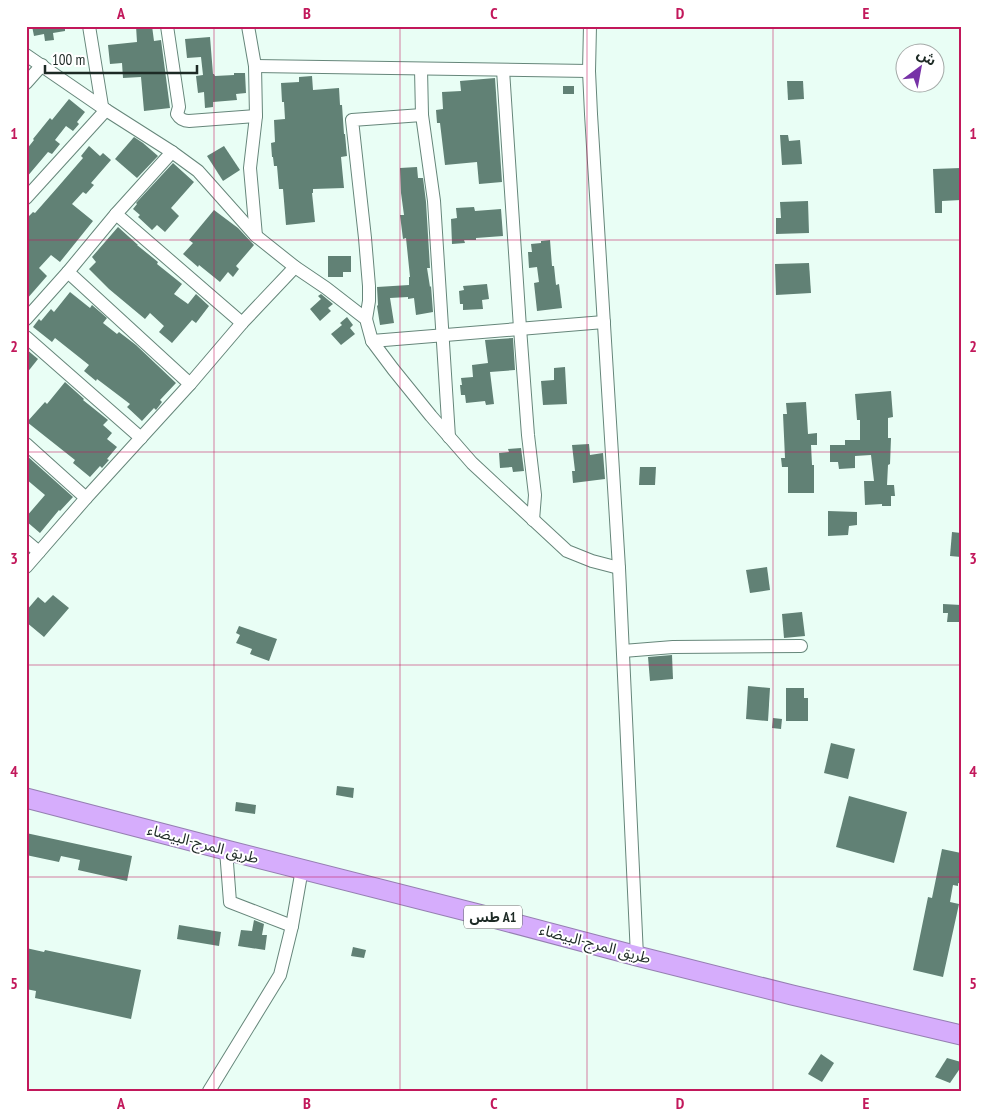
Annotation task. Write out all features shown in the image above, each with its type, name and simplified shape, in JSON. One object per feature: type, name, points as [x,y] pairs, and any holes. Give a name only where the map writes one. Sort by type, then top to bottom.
[{"type":"highway","name":"طريق المرج-البيضاء","points":[[26,798],[490,916],[637,956],[961,1035]]},
{"type":"street","points":[[89,26],[104,108]]},
{"type":"street","points":[[167,26],[179,106],[177,114],[180,118],[184,121],[189,121],[256,116]]},
{"type":"street","points":[[248,26],[255,66],[256,116],[250,168],[256,236]]},
{"type":"street","points":[[590,26],[591,114],[619,568],[637,956]]},
{"type":"street","points":[[26,55],[198,171],[256,236],[366,319]]},
{"type":"street","points":[[26,83],[42,65]]},
{"type":"street","points":[[255,66],[590,71]]},
{"type":"street","points":[[421,69],[422,115],[434,201],[449,437]]},
{"type":"street","points":[[503,70],[528,435],[535,496],[533,520]]},
{"type":"street","points":[[26,198],[104,108]]},
{"type":"street","points":[[422,115],[352,120],[369,286],[366,319],[372,341],[392,369],[472,463],[533,520],[567,551],[592,561],[619,568]]},
{"type":"street","points":[[26,319],[172,152]]},
{"type":"street","points":[[116,214],[242,323]]},
{"type":"street","points":[[26,567],[242,323],[295,267]]},
{"type":"street","points":[[68,272],[190,384]]},
{"type":"street","points":[[372,341],[604,322]]},
{"type":"street","points":[[26,337],[141,438]]},
{"type":"street","points":[[26,444],[86,498]]},
{"type":"street","points":[[26,540],[40,552]]},
{"type":"street","points":[[623,651],[673,647],[801,646]]},
{"type":"street","points":[[226,850],[230,902],[292,926]]},
{"type":"street","points":[[209,1091],[280,975],[292,926],[302,869]]},
{"type":"building","points":[[32,26],[65,26],[65,31],[53,33],[54,40],[45,41],[44,34],[34,36]]},
{"type":"building","points":[[136,26],[152,26],[154,41],[161,40],[170,108],[144,111],[141,77],[123,78],[122,63],[110,64],[108,45],[137,42]]},
{"type":"building","points":[[210,37],[213,74],[215,76],[245,73],[246,93],[236,94],[237,100],[213,102],[213,107],[205,108],[204,92],[198,93],[196,76],[203,75],[201,57],[187,58],[185,39]]},
{"type":"building","points":[[312,76],[313,90],[339,88],[347,156],[341,157],[344,188],[313,189],[315,222],[286,225],[283,189],[279,189],[277,166],[274,166],[272,157],[271,143],[275,142],[274,120],[285,119],[281,83],[299,82],[299,77]]},
{"type":"building","points":[[495,78],[502,182],[479,184],[477,162],[445,165],[440,123],[437,123],[436,110],[443,109],[442,92],[461,91],[460,81]]},
{"type":"building","points":[[787,81],[803,81],[804,99],[788,100]]},
{"type":"building","points":[[563,86],[574,86],[574,94],[563,94]]},
{"type":"building","points":[[69,99],[85,112],[77,122],[79,124],[73,131],[66,126],[55,140],[60,144],[52,154],[48,152],[26,178],[26,150],[50,118],[52,120]]},
{"type":"building","points":[[780,135],[788,135],[789,141],[800,140],[802,164],[782,165]]},
{"type":"building","points":[[134,137],[158,156],[137,178],[115,159]]},
{"type":"building","points":[[89,146],[100,156],[103,153],[111,160],[91,183],[94,185],[86,194],[83,192],[72,204],[93,221],[60,262],[51,255],[39,268],[47,276],[26,300],[26,219],[33,212],[35,213],[83,158],[81,156]]},
{"type":"building","points":[[224,146],[240,170],[223,181],[207,156]]},
{"type":"building","points":[[173,163],[194,182],[171,208],[179,216],[165,232],[157,225],[152,230],[138,217],[140,215],[133,209],[136,203]]},
{"type":"building","points":[[417,167],[418,178],[423,178],[426,202],[430,268],[427,268],[431,286],[433,312],[416,315],[414,298],[390,298],[394,323],[380,325],[377,287],[409,285],[410,277],[406,238],[403,239],[400,215],[404,215],[400,168]]},
{"type":"building","points":[[961,168],[961,200],[942,201],[942,213],[935,213],[933,169]]},
{"type":"building","points":[[808,201],[809,233],[776,234],[776,218],[781,218],[780,202]]},
{"type":"building","points":[[474,207],[475,211],[501,209],[503,236],[476,238],[476,240],[464,240],[465,243],[452,244],[451,219],[457,218],[456,208]]},
{"type":"building","points":[[214,210],[238,228],[254,245],[236,266],[239,269],[233,277],[228,272],[220,282],[183,254],[193,243],[189,240]]},
{"type":"building","points":[[118,227],[158,262],[157,264],[182,284],[174,294],[188,304],[196,294],[209,306],[196,323],[192,320],[172,343],[159,332],[164,326],[150,313],[145,319],[109,289],[89,269],[96,262],[92,257]]},
{"type":"building","points":[[550,240],[552,266],[554,266],[556,285],[559,284],[562,308],[537,311],[534,283],[539,282],[537,267],[529,268],[528,252],[532,252],[531,244]]},
{"type":"building","points":[[328,256],[351,256],[351,272],[343,272],[343,277],[328,277]]},
{"type":"building","points":[[809,263],[811,293],[776,295],[775,264]]},
{"type":"building","points":[[487,284],[489,299],[482,300],[483,309],[463,310],[463,304],[460,304],[459,291],[464,290],[463,286]]},
{"type":"building","points":[[70,292],[90,308],[92,305],[107,318],[103,323],[136,345],[176,383],[160,400],[162,402],[156,410],[154,408],[142,421],[127,407],[130,404],[84,371],[89,365],[55,338],[52,342],[33,327],[51,309],[54,312]]},
{"type":"building","points":[[321,294],[333,304],[328,308],[331,311],[320,321],[310,309],[321,299],[318,296]]},
{"type":"building","points":[[347,317],[353,325],[350,328],[355,334],[341,345],[331,334],[342,325],[340,323]]},
{"type":"building","points":[[513,338],[515,370],[490,372],[494,404],[486,405],[485,401],[466,403],[465,395],[461,395],[461,378],[473,377],[472,365],[488,363],[485,340]]},
{"type":"building","points":[[26,349],[38,359],[26,374]]},
{"type":"building","points":[[565,367],[567,404],[543,405],[541,381],[554,380],[554,368]]},
{"type":"building","points":[[65,382],[83,400],[108,420],[103,425],[112,433],[107,439],[117,447],[102,468],[100,466],[90,477],[73,463],[75,460],[27,422],[45,402],[47,404]]},
{"type":"building","points":[[891,391],[893,417],[888,418],[888,438],[891,438],[887,485],[894,485],[895,496],[891,496],[891,506],[882,506],[882,504],[865,505],[864,481],[874,481],[871,455],[855,456],[855,468],[839,469],[838,462],[830,462],[830,445],[845,445],[845,440],[860,440],[860,420],[857,420],[855,394]]},
{"type":"building","points":[[806,402],[808,434],[817,433],[817,445],[811,445],[812,465],[814,465],[814,493],[788,493],[788,467],[782,467],[781,458],[785,458],[783,414],[787,414],[786,403]]},
{"type":"building","points":[[589,444],[590,455],[603,453],[605,479],[573,483],[572,471],[575,471],[572,445]]},
{"type":"building","points":[[521,448],[524,471],[513,472],[512,467],[500,468],[499,453],[509,452],[508,449]]},
{"type":"building","points":[[26,455],[73,497],[59,510],[40,533],[26,521],[26,517],[45,495],[26,479]]},
{"type":"building","points":[[640,467],[656,467],[655,485],[639,485]]},
{"type":"building","points":[[828,511],[857,512],[857,525],[849,526],[848,535],[828,536]]},
{"type":"building","points":[[952,532],[961,533],[961,557],[950,556]]},
{"type":"building","points":[[767,567],[770,590],[750,593],[746,570]]},
{"type":"building","points":[[53,595],[69,608],[44,637],[26,622],[26,611],[38,597],[45,603]]},
{"type":"building","points":[[943,604],[961,605],[961,622],[947,622],[948,613],[943,613]]},
{"type":"building","points":[[802,612],[805,636],[784,638],[782,614]]},
{"type":"building","points":[[239,626],[277,639],[269,661],[250,654],[252,649],[236,643],[240,635],[236,633]]},
{"type":"building","points":[[672,655],[673,679],[650,681],[648,657]]},
{"type":"building","points":[[748,686],[770,688],[768,721],[746,719]]},
{"type":"building","points":[[786,688],[804,688],[804,698],[808,698],[808,721],[786,721]]},
{"type":"building","points":[[773,718],[782,719],[781,729],[772,728]]},
{"type":"building","points":[[831,743],[855,749],[848,779],[824,773]]},
{"type":"building","points":[[337,786],[354,788],[353,798],[336,795]]},
{"type":"building","points":[[849,796],[907,812],[894,863],[836,847]]},
{"type":"building","points":[[236,802],[256,805],[255,814],[235,811]]},
{"type":"building","points":[[26,833],[132,856],[127,881],[78,870],[80,860],[61,856],[59,862],[26,855]]},
{"type":"building","points":[[942,849],[961,853],[961,884],[958,883],[958,886],[953,885],[950,902],[959,904],[943,977],[913,970],[928,897],[932,898]]},
{"type":"building","points":[[254,920],[264,924],[262,935],[267,935],[265,950],[238,946],[241,930],[252,931]]},
{"type":"building","points":[[179,925],[221,932],[219,946],[177,939]]},
{"type":"building","points":[[353,947],[366,950],[364,958],[351,956]]},
{"type":"building","points":[[26,948],[44,952],[45,950],[141,970],[131,1019],[35,998],[36,991],[26,989]]},
{"type":"building","points":[[821,1054],[834,1063],[822,1082],[808,1074]]},
{"type":"building","points":[[947,1058],[961,1062],[961,1067],[950,1083],[935,1077]]}]
